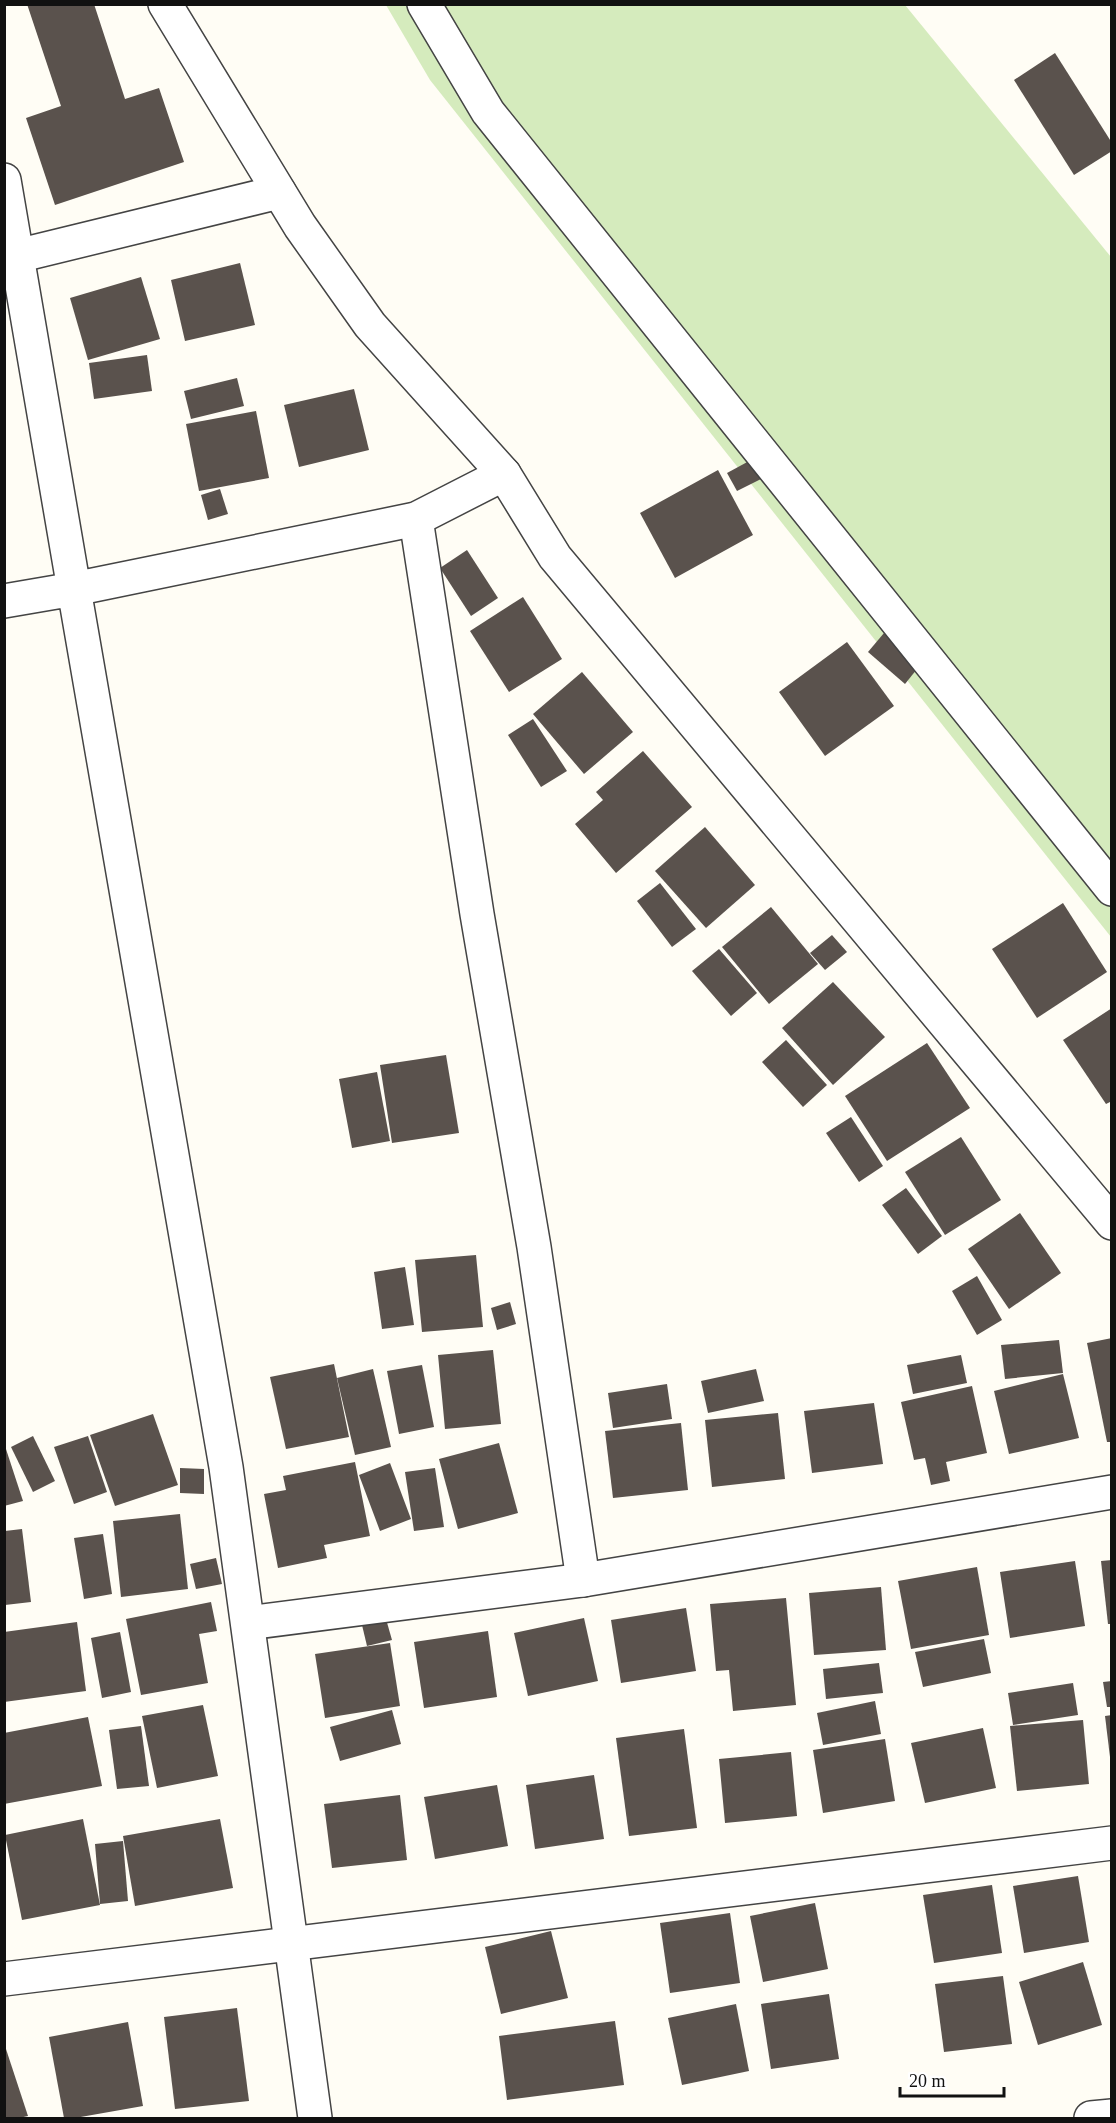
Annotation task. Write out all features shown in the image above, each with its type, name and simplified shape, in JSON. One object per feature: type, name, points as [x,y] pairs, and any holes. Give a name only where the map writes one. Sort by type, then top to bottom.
[{"type":"street","points":[[165,4],[300,226],[370,325],[504,474],[555,557],[1112,1223]]},
{"type":"street","points":[[424,4],[488,112],[1112,889]]},
{"type":"street","points":[[4,180],[224,1455],[315,2118]]},
{"type":"street","points":[[17,256],[279,192]]},
{"type":"street","points":[[4,601],[74,589],[416,519],[504,474]]},
{"type":"street","points":[[416,519],[477,914],[534,1247],[583,1580]]},
{"type":"street","points":[[248,1623],[583,1580],[1112,1492]]},
{"type":"street","points":[[4,1979],[1112,1842]]},
{"type":"street","points":[[1091,2118],[1112,2116]]},
{"type":"green space","points":[[386,5],[905,5],[1111,257],[1111,937],[430,80]]},
{"type":"building","points":[[27,4],[94,4],[125,99],[159,88],[184,162],[55,205],[26,118],[61,106]]},
{"type":"building","points":[[1055,53],[1112,143],[1112,151],[1074,175],[1014,80]]},
{"type":"building","points":[[240,263],[255,325],[185,341],[171,280]]},
{"type":"building","points":[[141,277],[160,339],[88,360],[70,298]]},
{"type":"building","points":[[147,355],[152,391],[94,399],[89,363]]},
{"type":"building","points":[[237,378],[244,406],[191,419],[184,391]]},
{"type":"building","points":[[354,389],[369,450],[299,467],[284,405]]},
{"type":"building","points":[[256,411],[269,478],[199,491],[186,424]]},
{"type":"building","points":[[751,460],[761,479],[737,491],[727,473]]},
{"type":"building","points":[[718,470],[753,535],[675,578],[640,513]]},
{"type":"building","points":[[220,489],[228,514],[208,520],[201,495]]},
{"type":"building","points":[[467,550],[498,598],[471,616],[440,568]]},
{"type":"building","points":[[523,597],[562,659],[509,692],[470,631]]},
{"type":"building","points":[[884,633],[921,664],[905,684],[868,652]]},
{"type":"building","points":[[847,642],[894,706],[825,756],[779,692]]},
{"type":"building","points":[[582,672],[633,732],[584,774],[533,714]]},
{"type":"building","points":[[533,719],[567,771],[541,787],[508,735]]},
{"type":"building","points":[[643,751],[692,807],[616,873],[575,824],[603,800],[596,792]]},
{"type":"building","points":[[705,827],[755,885],[706,928],[655,871]]},
{"type":"building","points":[[660,883],[696,929],[672,947],[637,901]]},
{"type":"building","points":[[1063,903],[1107,972],[1037,1018],[992,949]]},
{"type":"building","points":[[771,907],[818,964],[769,1004],[722,947]]},
{"type":"building","points":[[832,935],[847,952],[825,970],[810,953]]},
{"type":"building","points":[[719,949],[757,993],[731,1016],[692,971]]},
{"type":"building","points":[[833,982],[885,1037],[833,1085],[782,1028]]},
{"type":"building","points":[[1112,1008],[1112,1101],[1106,1104],[1063,1040]]},
{"type":"building","points":[[786,1040],[827,1085],[803,1107],[762,1062]]},
{"type":"building","points":[[927,1043],[970,1108],[887,1161],[845,1096]]},
{"type":"building","points":[[446,1055],[459,1133],[392,1143],[380,1065]]},
{"type":"building","points":[[377,1072],[390,1141],[352,1148],[339,1079]]},
{"type":"building","points":[[851,1117],[883,1166],[859,1182],[826,1133]]},
{"type":"building","points":[[961,1137],[1001,1200],[945,1235],[905,1172]]},
{"type":"building","points":[[906,1188],[942,1236],[918,1254],[882,1205]]},
{"type":"building","points":[[1020,1213],[1061,1273],[1009,1309],[968,1249]]},
{"type":"building","points":[[476,1255],[483,1327],[422,1332],[415,1260]]},
{"type":"building","points":[[405,1267],[414,1325],[382,1329],[374,1272]]},
{"type":"building","points":[[977,1276],[1002,1320],[977,1335],[952,1291]]},
{"type":"building","points":[[510,1302],[516,1324],[497,1330],[491,1308]]},
{"type":"building","points":[[1112,1338],[1112,1442],[1107,1442],[1087,1343]]},
{"type":"building","points":[[1059,1340],[1063,1373],[1005,1379],[1001,1345]]},
{"type":"building","points":[[493,1350],[501,1424],[445,1429],[438,1355]]},
{"type":"building","points":[[961,1355],[967,1383],[913,1394],[907,1365]]},
{"type":"building","points":[[334,1364],[349,1437],[286,1449],[270,1377]]},
{"type":"building","points":[[422,1365],[434,1427],[399,1434],[387,1371]]},
{"type":"building","points":[[373,1369],[391,1447],[355,1455],[337,1378]]},
{"type":"building","points":[[756,1369],[764,1401],[708,1413],[701,1381]]},
{"type":"building","points":[[1063,1374],[1079,1438],[1009,1454],[994,1391]]},
{"type":"building","points":[[667,1384],[672,1419],[613,1428],[608,1393]]},
{"type":"building","points":[[972,1386],[987,1453],[946,1462],[950,1481],[931,1485],[925,1458],[914,1460],[901,1402]]},
{"type":"building","points":[[874,1403],[883,1464],[812,1473],[804,1411]]},
{"type":"building","points":[[778,1413],[785,1479],[712,1487],[705,1420]]},
{"type":"building","points":[[153,1414],[178,1485],[115,1506],[90,1435]]},
{"type":"building","points":[[681,1423],[688,1490],[613,1498],[605,1431]]},
{"type":"building","points":[[33,1436],[55,1481],[33,1492],[11,1447]]},
{"type":"building","points":[[88,1436],[107,1492],[74,1504],[54,1447]]},
{"type":"building","points":[[4,1443],[23,1501],[4,1506]]},
{"type":"building","points":[[499,1443],[518,1513],[458,1529],[439,1459]]},
{"type":"building","points":[[355,1462],[370,1536],[324,1545],[327,1558],[278,1568],[264,1494],[286,1490],[283,1476]]},
{"type":"building","points":[[390,1463],[411,1519],[380,1531],[359,1475]]},
{"type":"building","points":[[180,1468],[204,1469],[204,1494],[180,1493]]},
{"type":"building","points":[[435,1468],[444,1527],[414,1531],[405,1472]]},
{"type":"building","points":[[180,1514],[188,1589],[121,1597],[113,1521]]},
{"type":"building","points":[[22,1529],[31,1602],[5,1605],[5,1531]]},
{"type":"building","points":[[103,1534],[112,1594],[84,1599],[74,1538]]},
{"type":"building","points":[[216,1558],[222,1584],[196,1589],[190,1564]]},
{"type":"building","points":[[1112,1560],[1112,1624],[1108,1624],[1101,1561]]},
{"type":"building","points":[[1075,1561],[1085,1626],[1010,1638],[1000,1572]]},
{"type":"building","points":[[977,1567],[989,1635],[911,1649],[898,1581]]},
{"type":"building","points":[[881,1587],[886,1650],[814,1655],[809,1593]]},
{"type":"building","points":[[786,1598],[796,1705],[733,1711],[729,1670],[716,1671],[710,1604]]},
{"type":"building","points":[[211,1602],[217,1631],[199,1634],[208,1683],[141,1695],[126,1619]]},
{"type":"building","points":[[686,1608],[696,1671],[621,1683],[611,1620]]},
{"type":"building","points":[[584,1618],[598,1681],[528,1696],[514,1633]]},
{"type":"building","points":[[386,1619],[392,1640],[367,1646],[362,1625]]},
{"type":"building","points":[[77,1622],[86,1691],[4,1702],[4,1632]]},
{"type":"building","points":[[488,1631],[497,1697],[424,1708],[414,1642]]},
{"type":"building","points":[[120,1632],[131,1692],[102,1698],[91,1638]]},
{"type":"building","points":[[984,1639],[991,1673],[923,1687],[915,1652]]},
{"type":"building","points":[[390,1643],[400,1706],[325,1718],[315,1654]]},
{"type":"building","points":[[879,1663],[883,1693],[826,1699],[823,1669]]},
{"type":"building","points":[[1112,1681],[1112,1707],[1107,1707],[1103,1682]]},
{"type":"building","points":[[1073,1683],[1078,1715],[1013,1725],[1008,1693]]},
{"type":"building","points":[[875,1701],[881,1734],[823,1745],[817,1713]]},
{"type":"building","points":[[203,1705],[218,1776],[157,1788],[142,1716]]},
{"type":"building","points":[[392,1710],[401,1744],[340,1761],[330,1727]]},
{"type":"building","points":[[1112,1715],[1112,1757],[1110,1757],[1105,1716]]},
{"type":"building","points":[[88,1717],[102,1786],[4,1804],[4,1733]]},
{"type":"building","points":[[1083,1720],[1089,1784],[1017,1791],[1010,1726]]},
{"type":"building","points":[[141,1726],[149,1786],[117,1789],[109,1730]]},
{"type":"building","points":[[983,1728],[996,1788],[925,1803],[911,1743]]},
{"type":"building","points":[[684,1729],[697,1828],[629,1836],[616,1738]]},
{"type":"building","points":[[885,1739],[895,1801],[823,1813],[813,1750]]},
{"type":"building","points":[[791,1752],[797,1816],[725,1823],[719,1759]]},
{"type":"building","points":[[594,1775],[604,1839],[535,1849],[526,1785]]},
{"type":"building","points":[[497,1785],[508,1846],[435,1859],[424,1797]]},
{"type":"building","points":[[400,1795],[407,1860],[332,1868],[324,1804]]},
{"type":"building","points":[[83,1819],[100,1905],[22,1920],[5,1835]]},
{"type":"building","points":[[220,1819],[233,1888],[135,1906],[123,1836]]},
{"type":"building","points":[[123,1841],[128,1901],[100,1904],[95,1844]]},
{"type":"building","points":[[1078,1876],[1089,1942],[1024,1953],[1013,1886]]},
{"type":"building","points":[[992,1885],[1002,1953],[934,1963],[923,1895]]},
{"type":"building","points":[[815,1903],[828,1969],[763,1982],[750,1916]]},
{"type":"building","points":[[730,1913],[740,1983],[670,1993],[660,1923]]},
{"type":"building","points":[[551,1931],[568,1998],[501,2014],[485,1947]]},
{"type":"building","points":[[1083,1962],[1102,2025],[1038,2045],[1019,1982]]},
{"type":"building","points":[[1003,1976],[1012,2044],[944,2052],[935,1984]]},
{"type":"building","points":[[829,1994],[839,2059],[771,2069],[761,2004]]},
{"type":"building","points":[[736,2004],[749,2071],[682,2085],[668,2018]]},
{"type":"building","points":[[237,2008],[249,2101],[175,2109],[164,2017]]},
{"type":"building","points":[[615,2021],[624,2085],[507,2100],[499,2036]]},
{"type":"building","points":[[128,2022],[143,2106],[64,2118],[49,2037]]},
{"type":"building","points":[[4,2043],[28,2116],[4,2118]]}]
